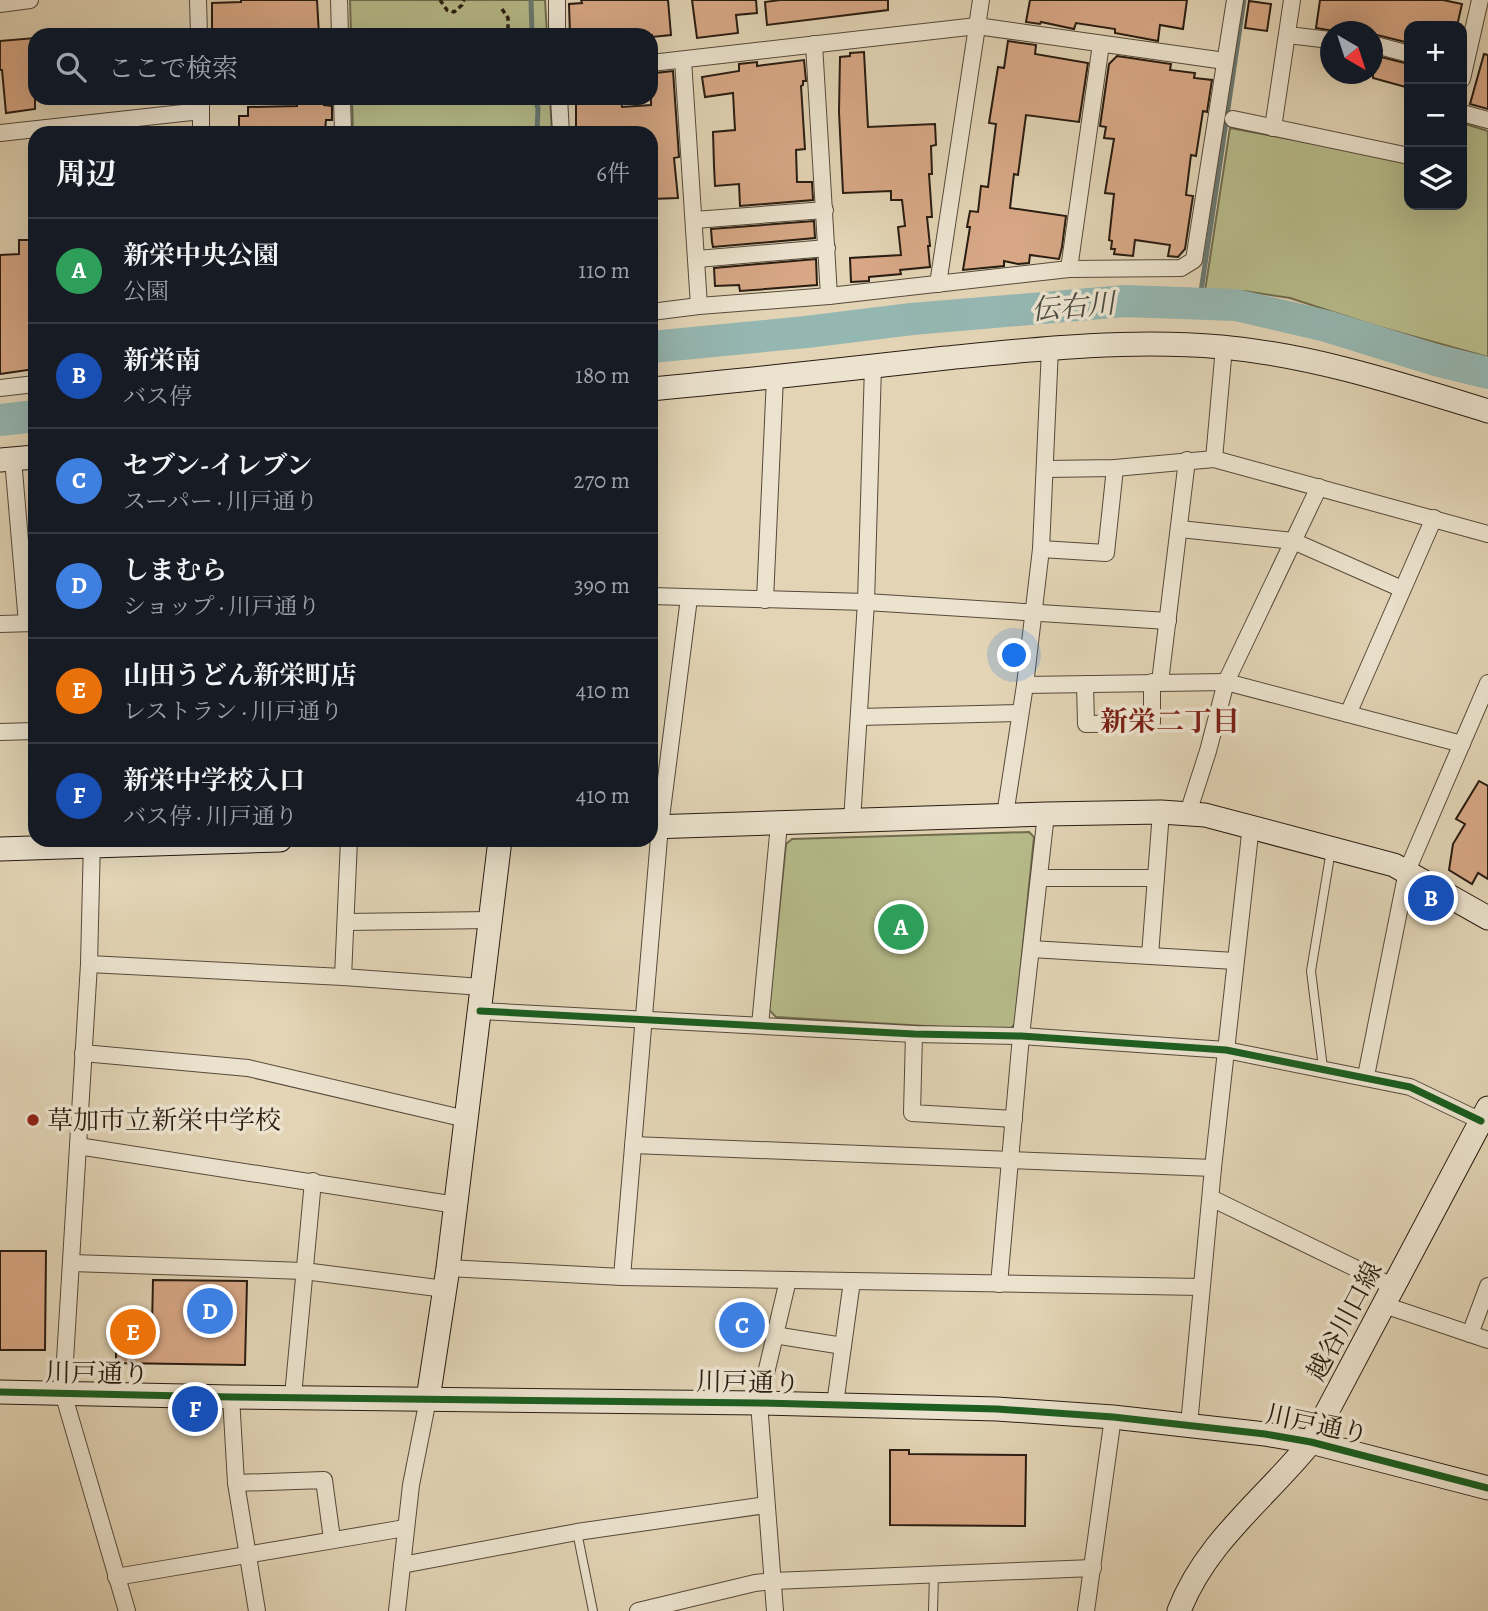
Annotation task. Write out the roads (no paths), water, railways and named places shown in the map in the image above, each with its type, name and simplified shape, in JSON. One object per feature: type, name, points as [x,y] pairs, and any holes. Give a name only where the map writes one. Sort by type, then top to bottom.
[{"type":"street","points":[[5,2],[30,0]]},
{"type":"street","points":[[198,0],[199,28]]},
{"type":"street","points":[[339,0],[340,28]]},
{"type":"street","points":[[557,0],[557,28]]},
{"type":"street","points":[[938,284],[981,0]]},
{"type":"street","points":[[658,311],[1069,270],[1181,268],[1194,260],[1235,0]]},
{"type":"street","points":[[1273,128],[1292,0]]},
{"type":"street","points":[[1467,53],[1480,0]]},
{"type":"street","points":[[658,62],[977,26],[1225,61]]},
{"type":"street","points":[[1288,36],[1320,39]]},
{"type":"street","points":[[814,44],[829,296]]},
{"type":"street","points":[[1069,270],[1101,44]]},
{"type":"street","points":[[1383,47],[1404,53]]},
{"type":"street","points":[[683,60],[699,306]]},
{"type":"street","points":[[88,126],[201,105],[201,126]]},
{"type":"street","points":[[342,105],[343,126]]},
{"type":"street","points":[[559,105],[561,126]]},
{"type":"street","points":[[1467,114],[1488,120]]},
{"type":"street","points":[[1233,119],[1404,155]]},
{"type":"street","points":[[0,133],[28,131]]},
{"type":"street","points":[[694,219],[825,210]]},
{"type":"street","points":[[697,259],[827,248]]},
{"type":"street","points":[[658,388],[1050,348],[1178,344],[1224,347],[1295,358],[1386,379],[1488,411]]},
{"type":"street","points":[[1214,459],[1224,347]]},
{"type":"street","points":[[1005,815],[1025,685],[1041,550],[1050,348]]},
{"type":"street","points":[[852,821],[866,602],[873,366]]},
{"type":"street","points":[[765,600],[775,377]]},
{"type":"street","points":[[0,388],[28,385]]},
{"type":"street","points":[[16,459],[28,590]]},
{"type":"street","points":[[1046,469],[1115,468],[1214,459],[1488,534]]},
{"type":"street","points":[[1085,684],[1086,724],[1152,723],[1188,460]]},
{"type":"street","points":[[1041,550],[1105,553],[1115,468]]},
{"type":"street","points":[[1188,813],[1226,682],[1319,487]]},
{"type":"street","points":[[1348,714],[1434,518]]},
{"type":"street","points":[[1180,529],[1293,541],[1402,589]]},
{"type":"street","points":[[658,596],[866,602],[1168,621]]},
{"type":"street","points":[[658,813],[689,598]]},
{"type":"street","points":[[0,624],[28,623]]},
{"type":"street","points":[[1025,685],[1226,682],[1462,744]]},
{"type":"street","points":[[1366,1076],[1407,871],[1488,686]]},
{"type":"street","points":[[859,717],[1020,713]]},
{"type":"street","points":[[0,732],[28,731]]},
{"type":"street","points":[[1150,955],[1161,812]]},
{"type":"street","points":[[658,827],[1005,815],[1188,813],[1251,825],[1394,865],[1488,918]]},
{"type":"street","points":[[999,1284],[1021,1037],[1046,814]]},
{"type":"street","points":[[760,1025],[779,824]]},
{"type":"street","points":[[1189,1425],[1213,1168],[1251,825]]},
{"type":"street","points":[[0,849],[31,847]]},
{"type":"street","points":[[92,847],[89,964],[63,1393],[127,1611]]},
{"type":"street","points":[[343,977],[349,847]]},
{"type":"street","points":[[397,1611],[415,1455],[428,1399],[447,1279],[499,847]]},
{"type":"street","points":[[622,1277],[644,1021],[655,847]]},
{"type":"street","points":[[1039,878],[1156,878]]},
{"type":"street","points":[[346,922],[490,920]]},
{"type":"street","points":[[1031,949],[1235,961]]},
{"type":"street","points":[[89,964],[482,987]]},
{"type":"street","points":[[480,1011],[914,1034],[1021,1037],[1226,1050],[1366,1076],[1410,1087],[1485,1114]]},
{"type":"street","points":[[914,1034],[912,1113],[1014,1119]]},
{"type":"street","points":[[83,1053],[248,1068],[466,1119]]},
{"type":"street","name":"越谷川口線","points":[[1179,1611],[1187,1591],[1215,1545],[1288,1471],[1311,1443],[1485,1114]]},
{"type":"street","points":[[633,1145],[1213,1168]]},
{"type":"street","points":[[78,1146],[456,1205]]},
{"type":"street","points":[[293,1396],[313,1181]]},
{"type":"street","points":[[1211,1198],[1389,1296],[1488,1340]]},
{"type":"street","points":[[72,1263],[304,1270],[447,1279],[622,1277],[1201,1287]]},
{"type":"street","points":[[775,1611],[759,1403],[788,1280]]},
{"type":"street","points":[[835,1404],[852,1281]]},
{"type":"street","points":[[1470,1334],[1488,1286]]},
{"type":"street","points":[[774,1335],[843,1346]]},
{"type":"street","name":"川戸通り","points":[[0,1392],[835,1404],[997,1409],[1112,1417],[1265,1434],[1488,1488]]},
{"type":"street","points":[[231,1397],[236,1483],[257,1611]]},
{"type":"street","points":[[1086,1611],[1112,1417]]},
{"type":"street","points":[[236,1483],[324,1480],[331,1539]]},
{"type":"street","points":[[402,1565],[577,1532],[766,1505]]},
{"type":"street","points":[[116,1577],[405,1528]]},
{"type":"street","points":[[643,1611],[773,1581],[1093,1568]]},
{"type":"lane","points":[[1323,1068],[1311,971],[1331,847]]},
{"type":"lane","points":[[577,1532],[593,1611]]},
{"type":"lane","points":[[933,1611],[934,1575]]},
{"type":"waterway","points":[[531,0],[532,28]]},
{"type":"waterway","points":[[1199,305],[1244,0]]},
{"type":"waterway","points":[[537,105],[537,126]]},
{"type":"waterway","name":"伝右川","points":[[658,346],[912,319],[1125,301],[1236,305],[1326,326],[1439,361],[1488,373]]},
{"type":"waterway","name":"伝右川","points":[[0,420],[28,417]]},
{"type":"place","name":"新栄南","points":[[1431,898]]},
{"type":"place","name":"新栄中央公園","points":[[901,927]]},
{"type":"place","name":"草加市立新栄中学校","points":[[33,1120]]},
{"type":"place","name":"しまむら","points":[[210,1311]]},
{"type":"place","name":"セブン-イレブン","points":[[742,1325]]},
{"type":"place","name":"山田うどん新栄町店","points":[[133,1332]]},
{"type":"place","name":"新栄中学校入口","points":[[195,1409]]},
{"type":"district","name":"新栄二丁目","points":[[1170,721]]}]
